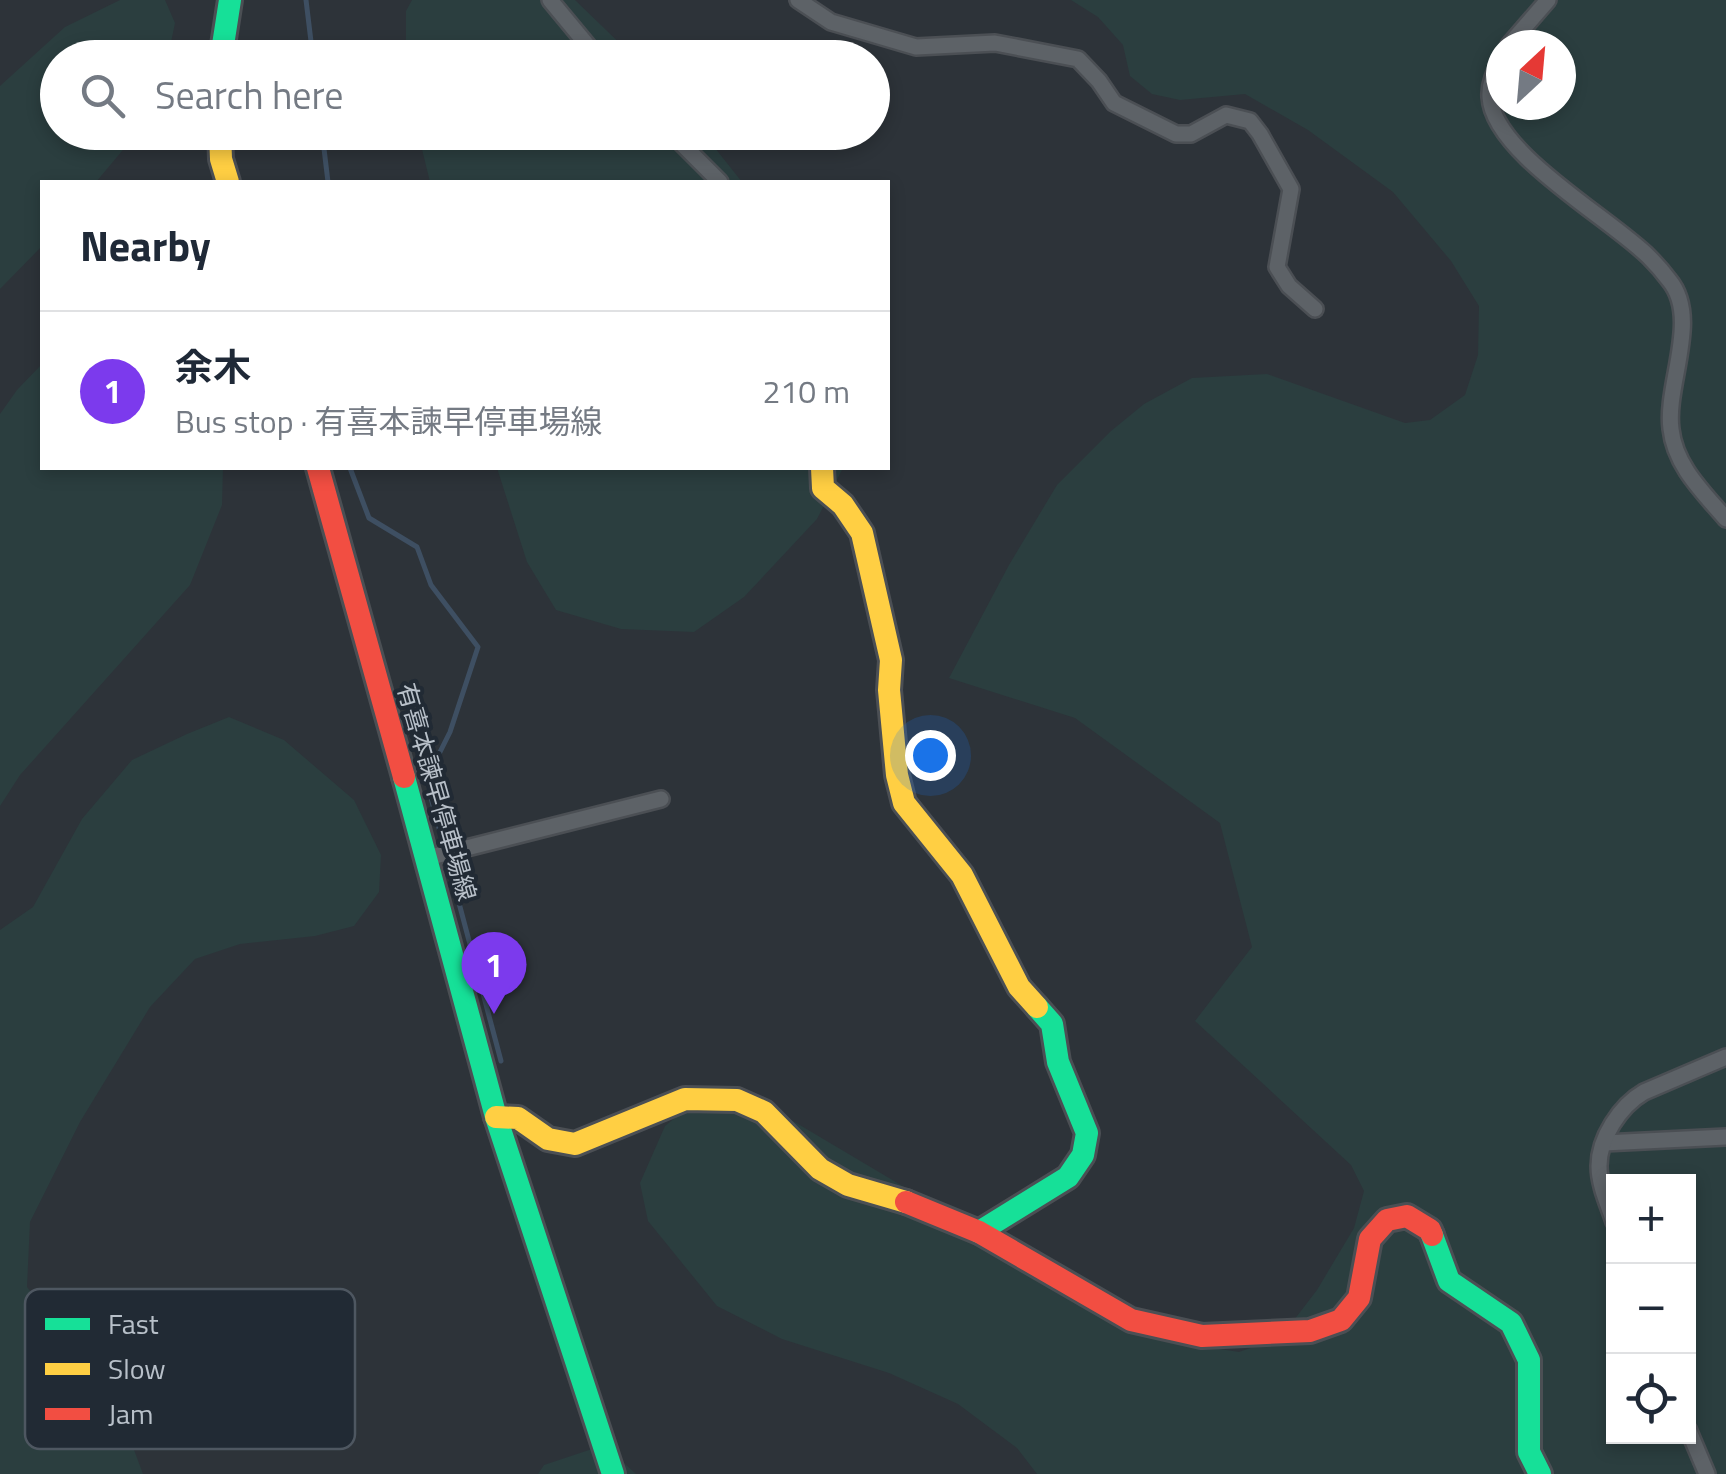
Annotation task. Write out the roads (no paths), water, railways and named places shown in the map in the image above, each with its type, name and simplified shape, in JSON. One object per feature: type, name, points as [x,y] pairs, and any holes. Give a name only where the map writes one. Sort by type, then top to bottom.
[{"type":"street","points":[[224,40],[230,0]]},
{"type":"street","points":[[550,0],[583,40]]},
{"type":"street","points":[[798,0],[831,22],[916,47],[995,43],[1078,59],[1114,103],[1176,134],[1191,134],[1226,115],[1250,121],[1291,189],[1277,268],[1289,286],[1316,310]]},
{"type":"street","points":[[1521,30],[1548,0]]},
{"type":"street","points":[[1498,120],[1506,136],[1536,166],[1648,256],[1674,285],[1683,315],[1670,432],[1686,473],[1726,519]]},
{"type":"street","points":[[221,150],[227,180]]},
{"type":"street","points":[[688,150],[718,180]]},
{"type":"street","name":"有喜本諫早停車場線","points":[[319,470],[432,856],[496,1117],[612,1474]]},
{"type":"street","points":[[822,470],[823,488],[843,505],[862,533],[891,660],[897,775],[904,803],[962,875],[1019,987],[1052,1024],[1058,1062],[1087,1132],[1083,1155],[1068,1176],[979,1232]]},
{"type":"street","points":[[432,856],[661,799]]},
{"type":"street","points":[[1606,1198],[1599,1165],[1604,1143],[1632,1099],[1726,1057]]},
{"type":"street","points":[[496,1117],[518,1118],[548,1140],[575,1144],[685,1099],[737,1100],[764,1112],[820,1169],[848,1185],[912,1204],[979,1232],[1131,1320],[1202,1336],[1310,1331],[1341,1320],[1359,1298],[1370,1239],[1387,1220],[1408,1216],[1430,1230],[1449,1281],[1511,1323],[1529,1360],[1529,1452],[1540,1474]]},
{"type":"street","points":[[1604,1143],[1726,1137]]},
{"type":"street","points":[[1694,1444],[1707,1474]]},
{"type":"waterway","points":[[306,0],[311,40]]},
{"type":"waterway","points":[[324,150],[328,180]]},
{"type":"waterway","points":[[351,470],[369,518],[417,547],[431,585],[478,647],[450,732],[435,762],[430,794],[501,1061]]},
{"type":"place","name":"余木","points":[[494,1014]]}]
